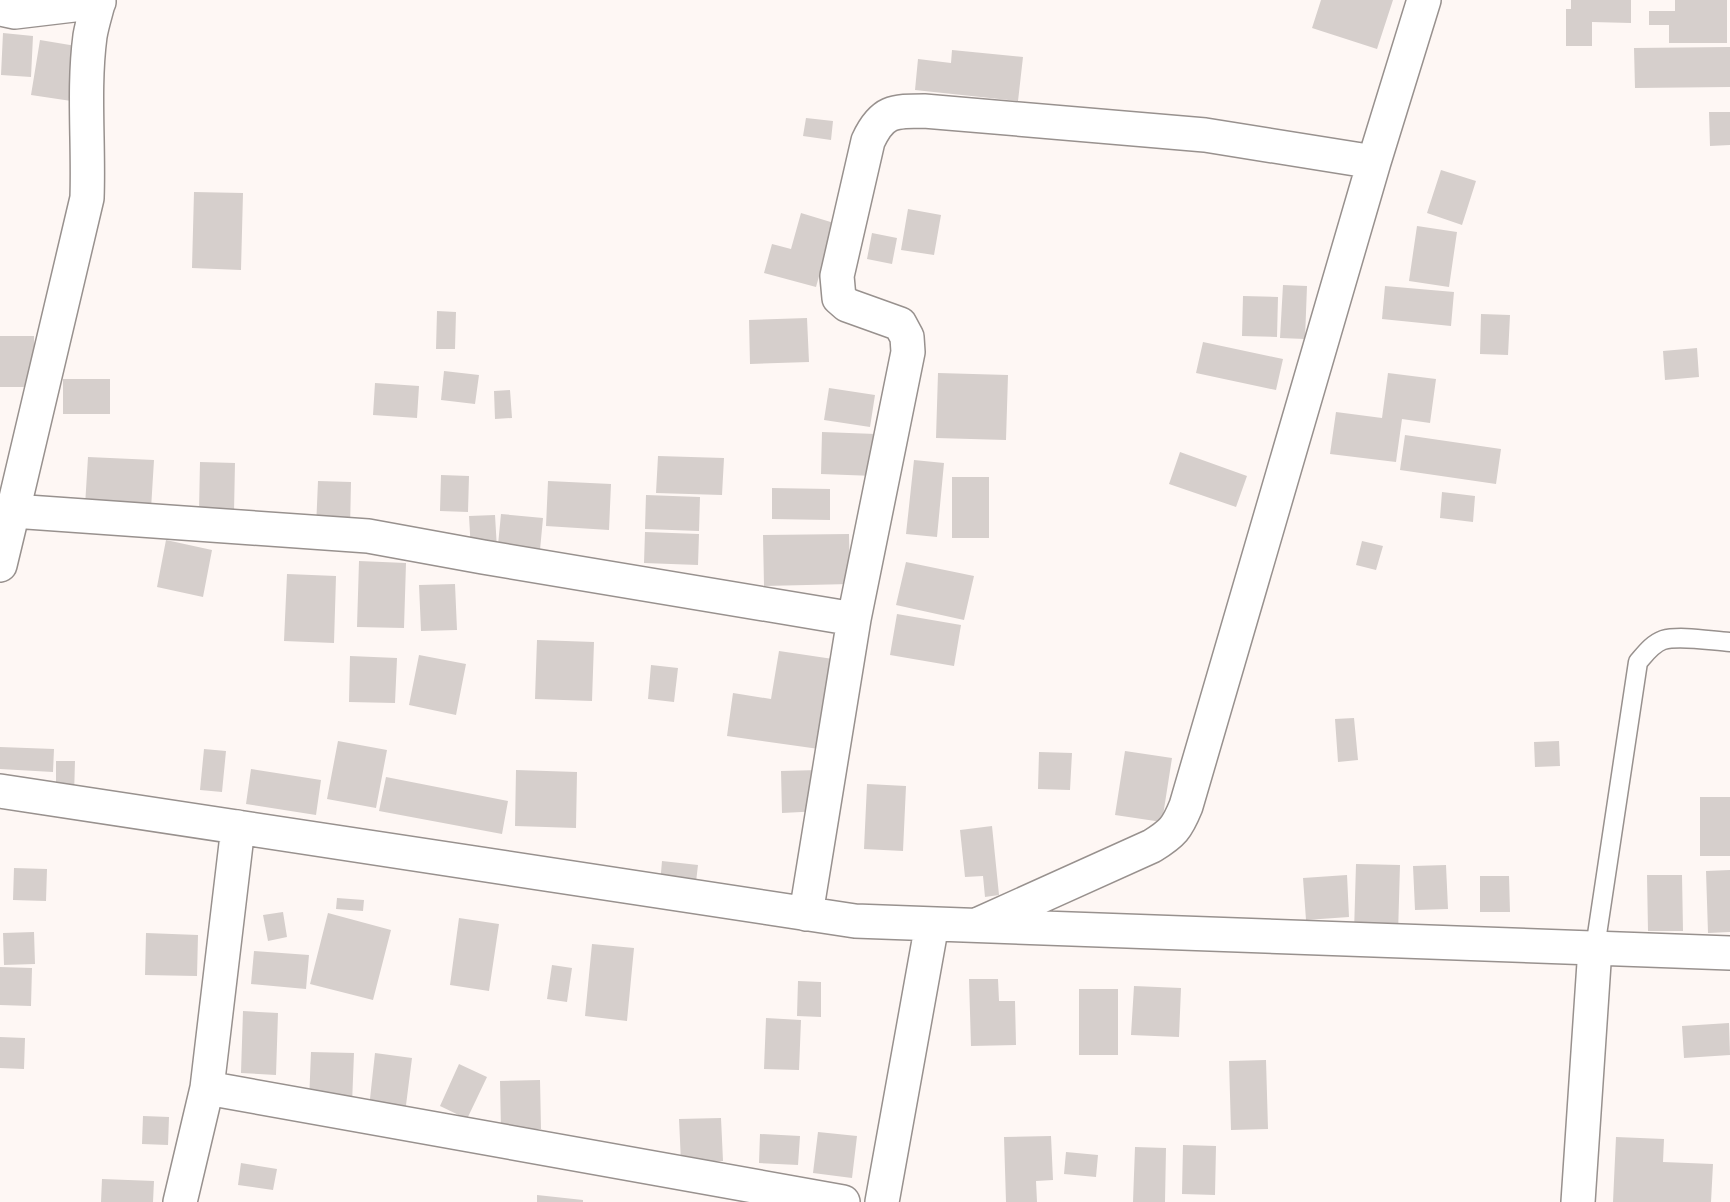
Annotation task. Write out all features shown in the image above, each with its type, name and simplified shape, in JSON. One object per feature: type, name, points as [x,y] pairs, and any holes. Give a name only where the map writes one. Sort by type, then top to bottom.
[{"type":"street","points":[[974,926],[1152,846],[1170,835],[1179,822],[1424,0]]},
{"type":"street","points":[[0,9],[15,12],[99,1],[91,33],[87,75],[87,198],[0,565]]},
{"type":"street","points":[[806,914],[854,619],[908,352],[907,337],[900,324],[846,305],[839,298],[837,276],[868,141],[876,124],[887,114],[924,111],[1205,135],[1374,162]]},
{"type":"street","points":[[12,511],[368,536],[854,619]]},
{"type":"street","points":[[0,791],[855,921],[1730,953]]},
{"type":"street","points":[[180,1202],[207,1088],[238,827]]},
{"type":"street","points":[[882,1202],[932,924]]},
{"type":"street","points":[[1578,1202],[1595,948]]},
{"type":"street","points":[[207,1088],[843,1202]]},
{"type":"lane","points":[[1595,948],[1638,662],[1651,647],[1663,640],[1730,642]]},
{"type":"building","points":[[1321,0],[1393,0],[1377,49],[1312,28]]},
{"type":"building","points":[[1571,0],[1631,0],[1631,23],[1592,22],[1592,46],[1566,46],[1566,9],[1571,9]]},
{"type":"building","points":[[1675,0],[1727,0],[1727,43],[1669,43],[1669,25],[1649,25],[1649,11],[1675,11]]},
{"type":"building","points":[[3,33],[33,36],[31,77],[1,75]]},
{"type":"building","points":[[40,40],[88,48],[78,102],[31,95]]},
{"type":"building","points":[[1730,47],[1730,87],[1635,88],[1634,48]]},
{"type":"building","points":[[952,50],[1023,57],[1018,101],[915,90],[918,59],[951,63]]},
{"type":"building","points":[[1709,112],[1730,112],[1730,145],[1710,146]]},
{"type":"building","points":[[806,118],[833,121],[831,140],[803,136]]},
{"type":"building","points":[[1441,170],[1476,181],[1462,225],[1427,213]]},
{"type":"building","points":[[194,192],[243,193],[241,270],[192,268]]},
{"type":"building","points":[[908,209],[941,215],[934,255],[901,250]]},
{"type":"building","points":[[801,213],[834,223],[816,287],[764,273],[772,244],[791,249]]},
{"type":"building","points":[[1417,226],[1457,232],[1449,287],[1409,281]]},
{"type":"building","points":[[872,233],[897,238],[892,264],[867,259]]},
{"type":"building","points":[[1283,285],[1307,286],[1305,339],[1280,338]]},
{"type":"building","points":[[1385,286],[1454,292],[1451,326],[1382,319]]},
{"type":"building","points":[[1243,296],[1278,297],[1277,337],[1242,336]]},
{"type":"building","points":[[437,311],[456,312],[455,349],[436,349]]},
{"type":"building","points":[[1481,314],[1510,315],[1508,355],[1480,354]]},
{"type":"building","points":[[807,318],[809,362],[750,364],[749,320]]},
{"type":"building","points":[[0,336],[34,336],[35,387],[0,387]]},
{"type":"building","points":[[1203,342],[1283,359],[1276,390],[1196,373]]},
{"type":"building","points":[[1697,348],[1699,377],[1665,380],[1663,351]]},
{"type":"building","points":[[444,371],[479,375],[475,404],[441,400]]},
{"type":"building","points":[[938,373],[1008,375],[1006,440],[936,438]]},
{"type":"building","points":[[1388,373],[1436,379],[1430,423],[1402,419],[1396,462],[1330,454],[1336,412],[1382,418]]},
{"type":"building","points":[[63,379],[110,379],[110,414],[63,414]]},
{"type":"building","points":[[375,383],[419,386],[417,418],[373,415]]},
{"type":"building","points":[[829,388],[875,395],[870,427],[824,420]]},
{"type":"building","points":[[510,390],[512,418],[495,419],[494,391]]},
{"type":"building","points":[[822,432],[876,434],[874,476],[821,474]]},
{"type":"building","points":[[1405,435],[1501,449],[1496,484],[1400,470]]},
{"type":"building","points":[[1180,452],[1247,476],[1236,507],[1169,484]]},
{"type":"building","points":[[658,456],[724,458],[722,495],[656,493]]},
{"type":"building","points":[[88,457],[154,460],[151,509],[85,506]]},
{"type":"building","points":[[914,460],[944,463],[937,537],[906,534]]},
{"type":"building","points":[[200,462],[235,463],[234,512],[199,511]]},
{"type":"building","points":[[441,475],[469,476],[468,512],[440,511]]},
{"type":"building","points":[[952,477],[989,477],[989,538],[952,538]]},
{"type":"building","points":[[318,481],[351,482],[350,529],[316,528]]},
{"type":"building","points":[[548,481],[611,484],[609,530],[546,526]]},
{"type":"building","points":[[772,488],[830,489],[830,520],[772,519]]},
{"type":"building","points":[[1442,492],[1475,496],[1473,522],[1440,518]]},
{"type":"building","points":[[646,495],[700,497],[699,531],[645,529]]},
{"type":"building","points":[[501,514],[543,518],[540,550],[498,545]]},
{"type":"building","points":[[495,515],[497,549],[471,551],[469,516]]},
{"type":"building","points":[[645,532],[699,534],[698,565],[644,563]]},
{"type":"building","points":[[849,534],[850,584],[764,586],[763,535]]},
{"type":"building","points":[[166,540],[212,550],[203,597],[157,587]]},
{"type":"building","points":[[1362,541],[1383,546],[1376,570],[1356,565]]},
{"type":"building","points":[[359,561],[406,563],[404,628],[357,627]]},
{"type":"building","points":[[906,562],[974,576],[964,620],[896,605]]},
{"type":"building","points":[[287,574],[336,576],[334,643],[284,641]]},
{"type":"building","points":[[455,584],[457,630],[421,631],[419,585]]},
{"type":"building","points":[[897,614],[961,625],[954,666],[890,655]]},
{"type":"building","points":[[537,640],[594,642],[592,701],[535,699]]},
{"type":"building","points":[[779,651],[833,659],[819,749],[727,736],[733,693],[771,699]]},
{"type":"building","points":[[419,655],[466,664],[456,715],[409,705]]},
{"type":"building","points":[[350,656],[397,658],[395,703],[349,702]]},
{"type":"building","points":[[651,665],[678,668],[674,702],[648,699]]},
{"type":"building","points":[[1354,718],[1358,760],[1338,762],[1335,719]]},
{"type":"building","points":[[338,741],[387,750],[376,808],[327,799]]},
{"type":"building","points":[[1559,741],[1560,766],[1535,767],[1534,742]]},
{"type":"building","points":[[0,747],[54,749],[53,772],[0,769]]},
{"type":"building","points":[[204,749],[226,751],[222,792],[200,790]]},
{"type":"building","points":[[1125,751],[1172,758],[1162,822],[1115,815]]},
{"type":"building","points":[[1039,752],[1072,753],[1070,790],[1038,789]]},
{"type":"building","points":[[56,761],[75,761],[74,796],[56,796]]},
{"type":"building","points":[[251,769],[321,780],[316,815],[246,804]]},
{"type":"building","points":[[516,770],[577,772],[576,828],[515,826]]},
{"type":"building","points":[[819,770],[821,811],[782,813],[781,771]]},
{"type":"building","points":[[386,777],[508,801],[502,834],[379,811]]},
{"type":"building","points":[[867,784],[906,786],[903,851],[864,849]]},
{"type":"building","points":[[1700,797],[1730,797],[1730,856],[1700,856]]},
{"type":"building","points":[[992,826],[999,895],[985,897],[983,876],[965,877],[960,830]]},
{"type":"building","points":[[662,861],[698,865],[694,899],[659,896]]},
{"type":"building","points":[[1356,864],[1400,865],[1398,934],[1354,932]]},
{"type":"building","points":[[1446,865],[1448,909],[1415,910],[1413,866]]},
{"type":"building","points":[[14,868],[47,869],[46,901],[13,900]]},
{"type":"building","points":[[1730,870],[1730,932],[1708,933],[1706,871]]},
{"type":"building","points":[[1347,875],[1349,917],[1306,920],[1303,878]]},
{"type":"building","points":[[1647,875],[1682,875],[1683,931],[1648,931]]},
{"type":"building","points":[[1480,876],[1509,876],[1510,912],[1480,912]]},
{"type":"building","points":[[337,898],[364,900],[363,911],[336,909]]},
{"type":"building","points":[[283,912],[287,937],[268,941],[263,915]]},
{"type":"building","points":[[328,913],[391,930],[373,1000],[310,984]]},
{"type":"building","points":[[459,918],[499,924],[489,991],[450,985]]},
{"type":"building","points":[[34,932],[35,964],[4,965],[3,933]]},
{"type":"building","points":[[146,933],[198,935],[197,976],[145,975]]},
{"type":"building","points":[[592,944],[634,948],[627,1021],[585,1016]]},
{"type":"building","points":[[254,951],[309,955],[306,989],[251,984]]},
{"type":"building","points":[[552,965],[572,968],[567,1002],[547,999]]},
{"type":"building","points":[[0,967],[32,968],[31,1006],[0,1005]]},
{"type":"building","points":[[969,979],[998,979],[999,1001],[1015,1001],[1016,1045],[971,1046]]},
{"type":"building","points":[[798,981],[821,982],[821,1017],[797,1016]]},
{"type":"building","points":[[1134,986],[1181,988],[1179,1037],[1131,1035]]},
{"type":"building","points":[[1079,989],[1118,989],[1118,1055],[1079,1055]]},
{"type":"building","points":[[243,1011],[278,1013],[276,1075],[241,1073]]},
{"type":"building","points":[[766,1018],[801,1020],[799,1070],[764,1069]]},
{"type":"building","points":[[1729,1023],[1730,1055],[1684,1058],[1682,1026]]},
{"type":"building","points":[[0,1037],[25,1038],[24,1069],[0,1068]]},
{"type":"building","points":[[311,1052],[354,1053],[352,1104],[309,1102]]},
{"type":"building","points":[[375,1053],[412,1058],[405,1113],[369,1108]]},
{"type":"building","points":[[1266,1060],[1268,1129],[1231,1130],[1229,1061]]},
{"type":"building","points":[[459,1064],[487,1077],[467,1119],[440,1106]]},
{"type":"building","points":[[540,1080],[541,1129],[501,1129],[500,1081]]},
{"type":"building","points":[[143,1116],[169,1117],[168,1145],[142,1144]]},
{"type":"building","points":[[721,1118],[723,1161],[681,1162],[679,1119]]},
{"type":"building","points":[[818,1132],[857,1136],[852,1178],[813,1173]]},
{"type":"building","points":[[760,1134],[800,1136],[798,1165],[759,1163]]},
{"type":"building","points":[[1051,1136],[1053,1180],[1036,1181],[1037,1202],[1006,1202],[1004,1137]]},
{"type":"building","points":[[1616,1137],[1664,1139],[1663,1162],[1713,1164],[1711,1202],[1613,1202]]},
{"type":"building","points":[[1183,1145],[1216,1146],[1215,1195],[1182,1194]]},
{"type":"building","points":[[1135,1147],[1166,1148],[1165,1202],[1133,1202]]},
{"type":"building","points":[[1066,1152],[1098,1155],[1096,1177],[1064,1174]]},
{"type":"building","points":[[241,1163],[277,1169],[273,1190],[238,1185]]},
{"type":"building","points":[[102,1179],[154,1181],[153,1202],[101,1202]]},
{"type":"building","points":[[537,1195],[583,1200],[583,1202],[537,1202]]}]
